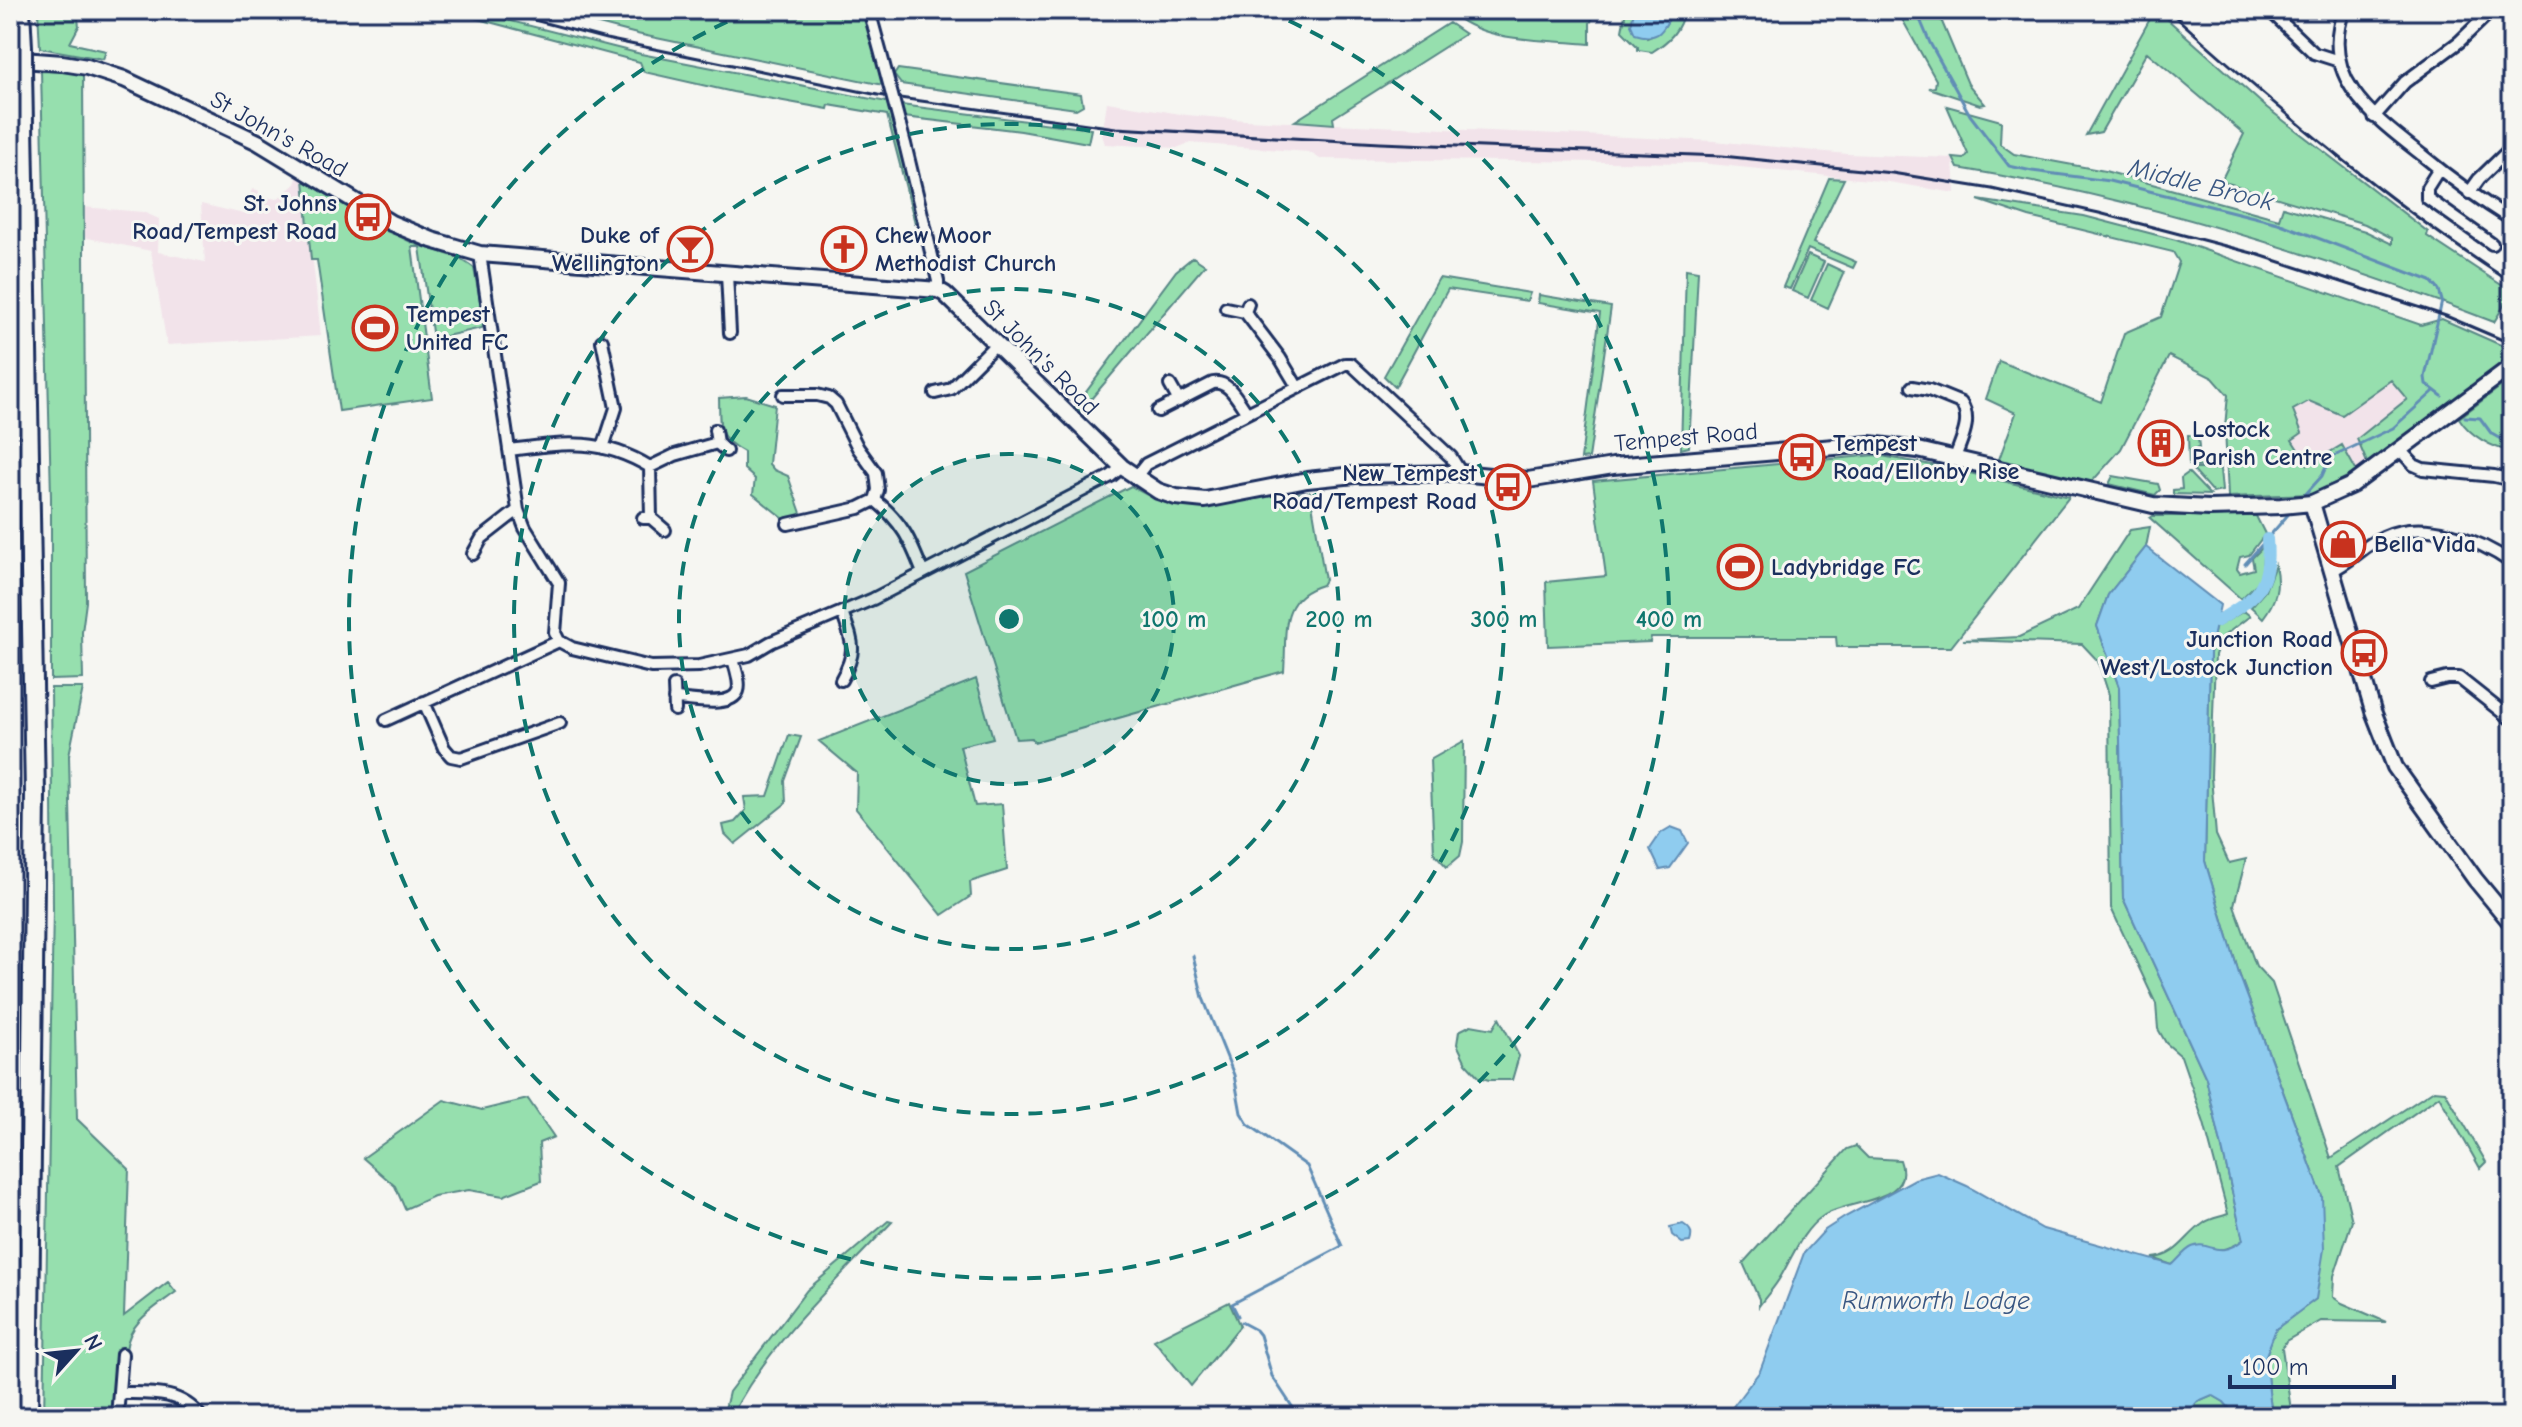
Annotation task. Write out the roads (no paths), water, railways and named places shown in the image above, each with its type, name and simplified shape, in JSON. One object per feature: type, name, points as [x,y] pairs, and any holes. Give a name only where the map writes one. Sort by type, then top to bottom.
[{"type":"highway","points":[[20,10],[18,58],[35,794],[29,1417]]},
{"type":"street","points":[[869,10],[905,144],[938,290]]},
{"type":"street","points":[[2269,10],[2314,53],[2339,61]]},
{"type":"street","points":[[2344,10],[2338,32],[2339,61],[2349,83],[2374,117],[2469,193],[2512,220]]},
{"type":"street","points":[[2374,117],[2405,82],[2453,48],[2492,10]]},
{"type":"street","name":"St John's Road","points":[[18,58],[75,65],[124,79],[258,142],[391,223],[432,240],[480,254],[938,290],[1135,478]]},
{"type":"street","points":[[2469,193],[2512,147]]},
{"type":"street","points":[[2439,169],[2427,188],[2427,198],[2492,244]]},
{"type":"street","points":[[480,254],[518,510],[525,528],[559,583],[554,625],[559,641],[572,648],[651,667],[676,668],[749,655],[923,573],[1111,476],[1122,467]]},
{"type":"street","points":[[727,274],[730,333]]},
{"type":"street","points":[[1226,308],[1247,308],[1298,388]]},
{"type":"street","points":[[602,341],[609,355],[616,408],[603,448]]},
{"type":"street","points":[[935,393],[951,389],[996,344]]},
{"type":"street","points":[[1135,478],[1146,464],[1345,364],[1351,364],[1451,457],[1461,473]]},
{"type":"street","name":"Tempest Road","points":[[1135,478],[1176,497],[1205,500],[1307,480],[1355,475],[1461,473],[1528,480],[1613,466],[1860,444],[1892,446],[1955,458],[2153,505],[2209,508],[2281,506],[2312,503],[2352,485],[2512,366]]},
{"type":"street","points":[[1158,411],[1220,382],[1226,385],[1247,413]]},
{"type":"street","points":[[1170,385],[1179,401]]},
{"type":"street","points":[[1912,387],[1929,390],[1961,403],[1965,408],[1966,424],[1955,458]]},
{"type":"street","points":[[950,401],[951,389]]},
{"type":"street","points":[[783,395],[829,398],[841,409],[858,448],[876,473],[878,490],[875,500],[859,508],[788,524]]},
{"type":"street","points":[[715,430],[717,443],[726,451]]},
{"type":"street","points":[[509,450],[568,443],[624,454],[650,467]]},
{"type":"street","points":[[650,467],[675,455],[717,443]]},
{"type":"street","points":[[2401,451],[2414,465],[2423,469],[2512,480]]},
{"type":"street","points":[[650,467],[647,518],[665,530]]},
{"type":"street","points":[[875,500],[901,523],[923,573]]},
{"type":"street","points":[[2312,503],[2373,711],[2395,767],[2475,879],[2512,924]]},
{"type":"street","points":[[473,554],[482,538],[518,510]]},
{"type":"street","points":[[2331,571],[2346,564],[2384,536],[2402,530],[2446,533],[2471,540],[2512,563]]},
{"type":"street","points":[[841,680],[855,664],[854,646],[842,612]]},
{"type":"street","points":[[386,720],[559,641]]},
{"type":"street","points":[[674,686],[675,705],[727,700],[739,689],[733,659]]},
{"type":"street","points":[[2431,682],[2459,678],[2512,720]]},
{"type":"street","points":[[424,702],[444,748],[451,756],[461,758],[560,723]]},
{"type":"street","points":[[117,1417],[122,1354]]},
{"type":"street","points":[[119,1393],[166,1394],[185,1401],[201,1417]]},
{"type":"water","points":[[1634,10],[1673,10],[1660,32],[1643,36],[1635,34],[1631,25]]},
{"type":"water","name":"Rumworth Lodge","points":[[2146,547],[2220,605],[2210,653],[2205,861],[2239,974],[2322,1196],[2324,1249],[2316,1299],[2276,1329],[2265,1358],[2271,1409],[2269,1417],[2237,1417],[2224,1402],[2212,1395],[2198,1401],[2184,1417],[1725,1417],[1760,1371],[1804,1253],[1825,1230],[1915,1179],[1938,1173],[2043,1229],[2172,1265],[2192,1247],[2203,1245],[2226,1249],[2243,1240],[2206,1078],[2123,898],[2119,687],[2097,626],[2108,595]]},
{"type":"water","points":[[1671,827],[1682,831],[1688,843],[1670,868],[1660,870],[1650,849],[1661,833]]},
{"type":"water","points":[[1683,1224],[1691,1232],[1690,1242],[1682,1243],[1672,1235],[1670,1227]]},
{"type":"waterway","name":"Middle Brook","points":[[1916,10],[1930,43],[1970,115],[2009,166],[2109,181],[2278,223],[2431,281],[2439,290],[2442,301],[2425,377],[2426,384],[2442,396]]},
{"type":"waterway","points":[[2303,497],[2322,476],[2330,458],[2393,428],[2433,392]]},
{"type":"waterway","name":"Middle Brook","points":[[2465,417],[2480,418],[2491,433],[2512,445]]},
{"type":"waterway","points":[[2245,564],[2293,509]]},
{"type":"waterway","points":[[2216,622],[2258,590],[2266,569],[2267,539]]},
{"type":"waterway","points":[[1193,956],[1203,998],[1234,1075],[1241,1113],[1248,1124],[1307,1166],[1342,1246],[1232,1304],[1238,1316]]},
{"type":"waterway","points":[[1241,1322],[1260,1335],[1272,1376],[1299,1417]]},
{"type":"waterway","points":[[1378,1417],[1390,1413],[1393,1417]]},
{"type":"railway","points":[[496,10],[606,39],[878,95],[1116,128],[1380,143],[1722,156],[1892,173],[1992,189],[2256,254],[2446,316],[2512,344]]},
{"type":"railway","points":[[2168,10],[2335,153],[2422,220],[2512,283]]},
{"type":"place","name":"St. Johns Road/Tempest Road","points":[[368,217]]},
{"type":"place","name":"Duke of Wellington","points":[[690,249]]},
{"type":"place","name":"Chew Moor Methodist Church","points":[[844,249]]},
{"type":"place","name":"Tempest United FC","points":[[375,328]]},
{"type":"place","name":"Lostock Parish Centre","points":[[2161,443]]},
{"type":"place","name":"Tempest Road/Ellonby Rise","points":[[1802,457]]},
{"type":"place","name":"New Tempest Road/Tempest Road","points":[[1508,487]]},
{"type":"place","name":"Bella Vida","points":[[2343,544]]},
{"type":"place","name":"Ladybridge FC","points":[[1740,567]]},
{"type":"place","name":"Junction Road West/Lostock Junction","points":[[2364,653]]}]
